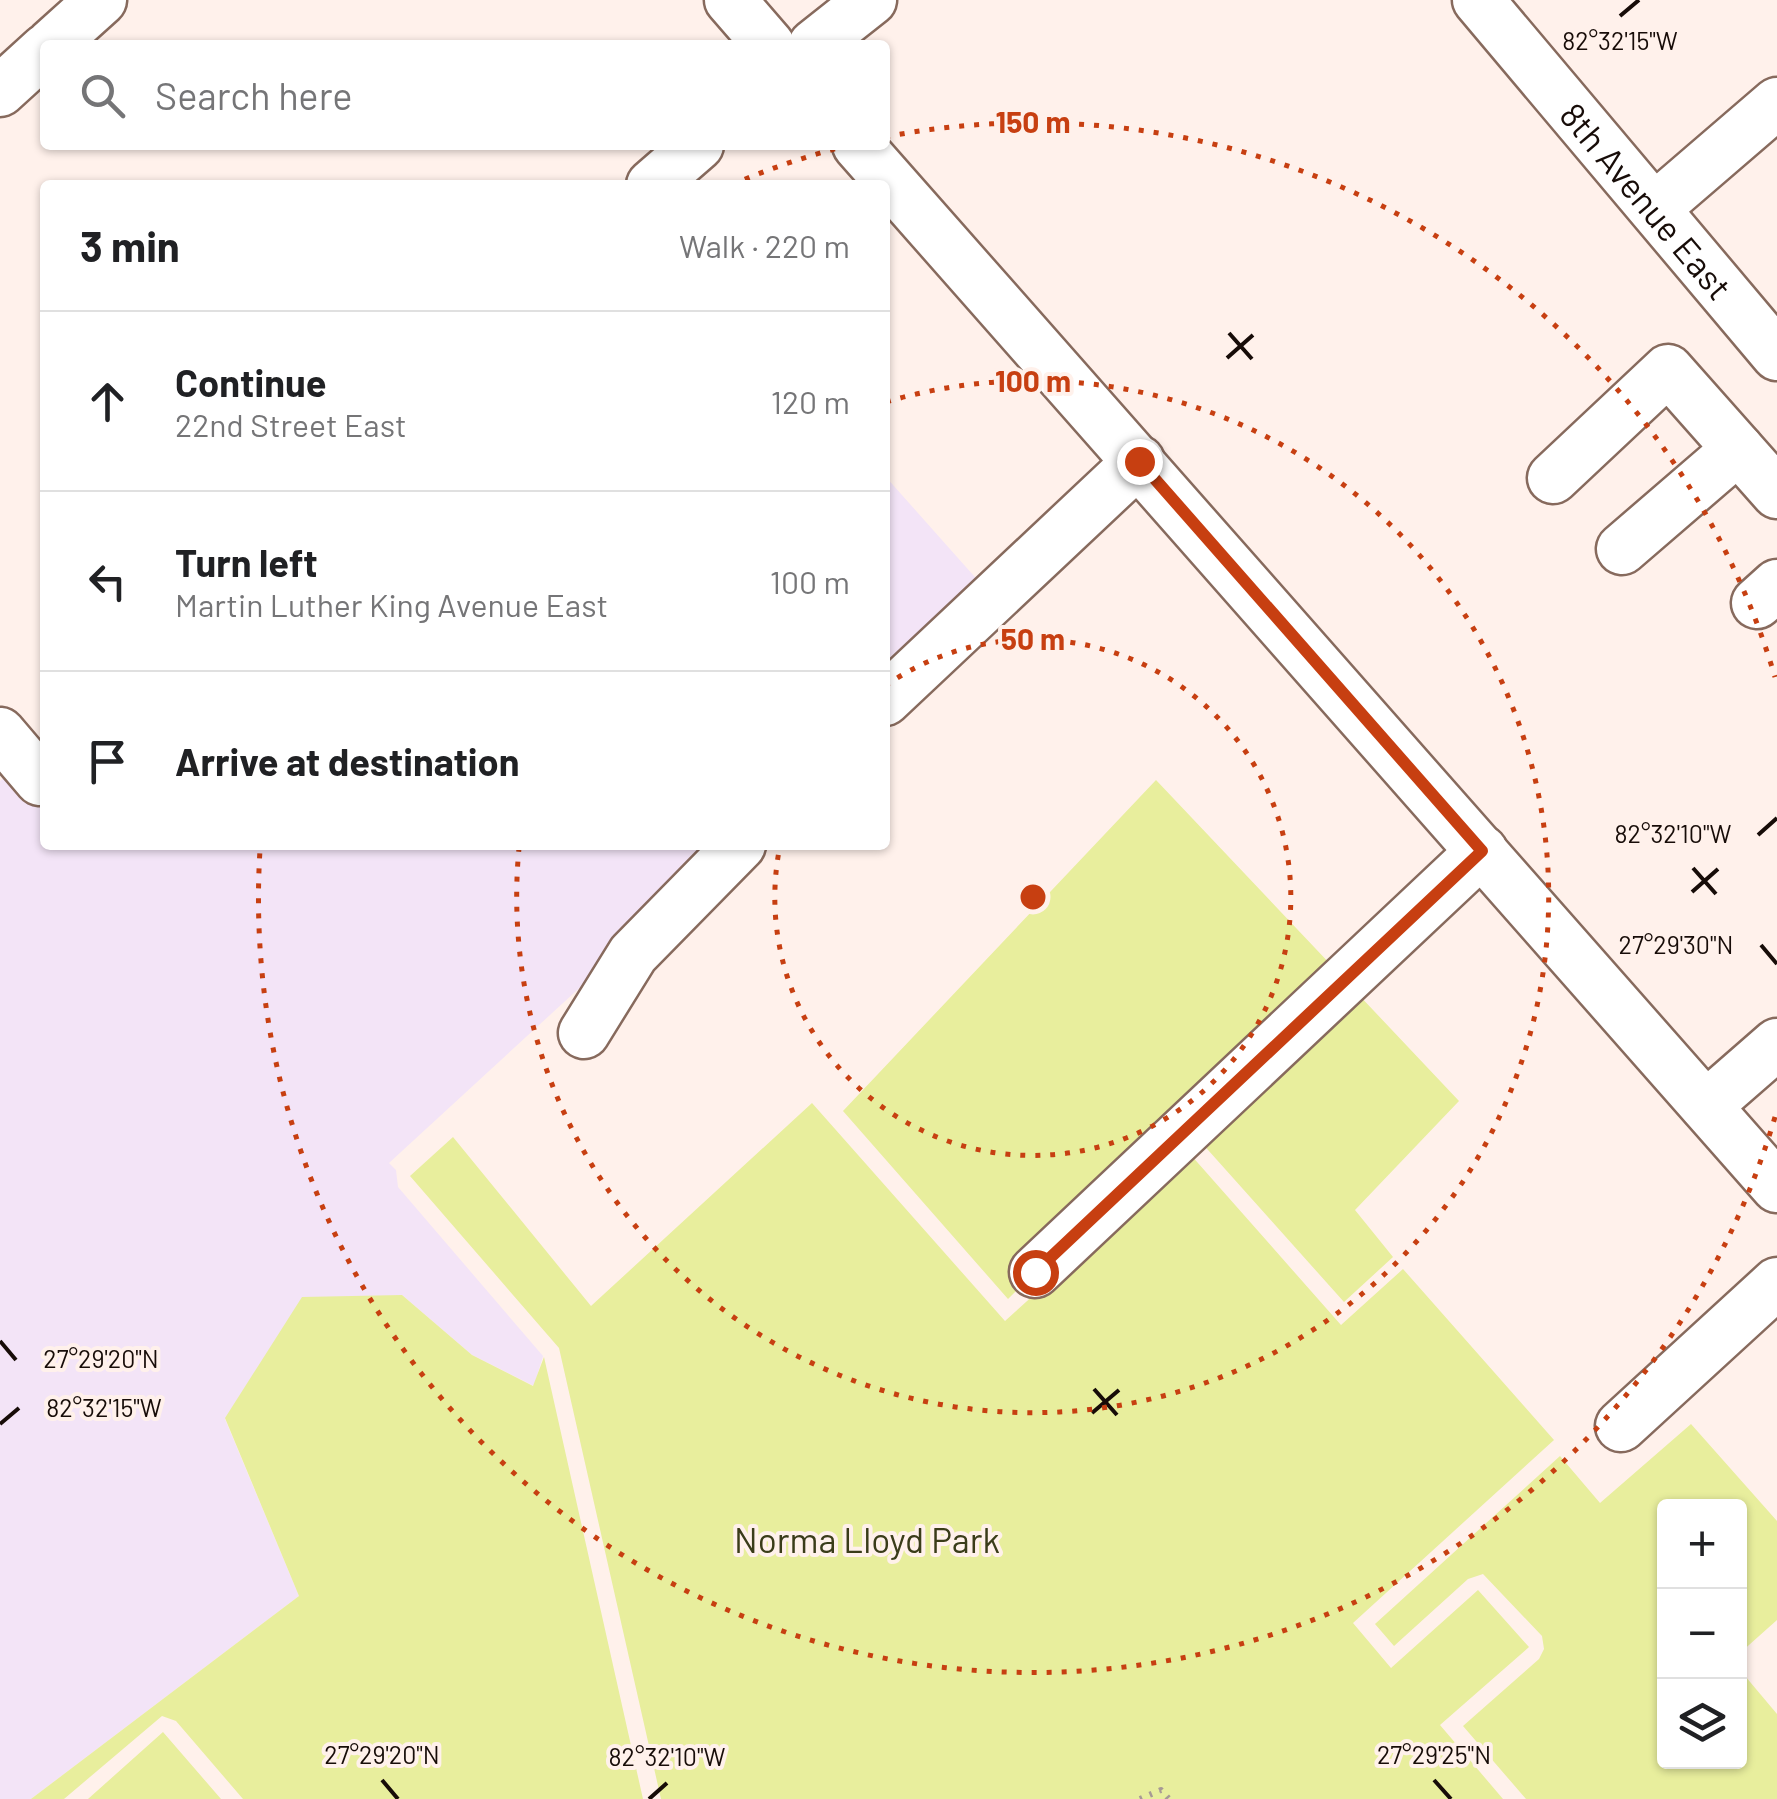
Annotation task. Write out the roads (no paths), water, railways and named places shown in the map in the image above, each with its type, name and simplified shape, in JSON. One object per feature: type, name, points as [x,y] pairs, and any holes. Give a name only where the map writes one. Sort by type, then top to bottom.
[{"type":"street","points":[[57,40],[101,0]]},
{"type":"street","points":[[730,0],[765,40]]},
{"type":"street","points":[[820,40],[871,0]]},
{"type":"street","name":"8th Avenue East","points":[[1478,0],[1777,354]]},
{"type":"street","points":[[0,91],[40,55]]},
{"type":"street","points":[[1656,208],[1777,103]]},
{"type":"street","points":[[658,180],[692,150]]},
{"type":"street","points":[[862,150],[889,180]]},
{"type":"street","points":[[890,181],[1777,1188]]},
{"type":"street","points":[[1553,478],[1668,370],[1777,493]]},
{"type":"street","points":[[1622,548],[1738,449]]},
{"type":"street","points":[[890,695],[1139,461]]},
{"type":"street","points":[[584,1033],[633,954],[735,850]]},
{"type":"street","points":[[1035,1272],[1482,851]]},
{"type":"street","points":[[1706,1106],[1777,1044]]},
{"type":"street","points":[[1621,1426],[1777,1283]]},
{"type":"park label","name":"Norma Lloyd Park","points":[[867,1539]]}]
